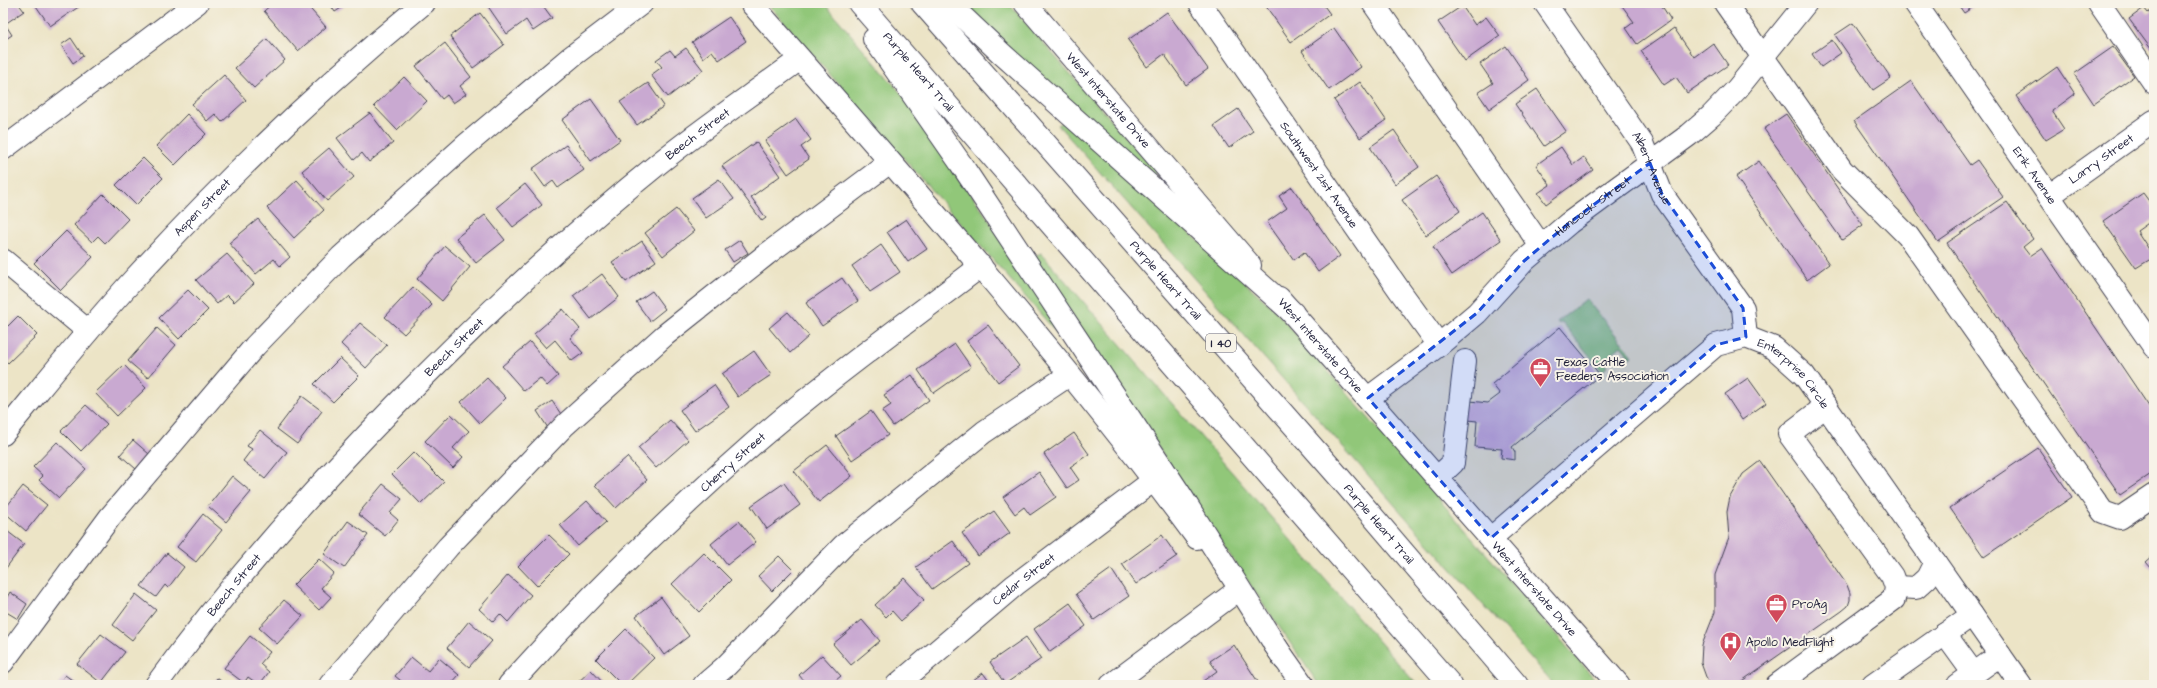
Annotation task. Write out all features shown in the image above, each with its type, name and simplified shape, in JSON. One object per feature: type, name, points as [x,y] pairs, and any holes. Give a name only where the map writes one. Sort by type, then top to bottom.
[{"type":"main road","points":[[3,149],[197,3]]},
{"type":"main road","name":"Aspen Street","points":[[3,434],[88,331],[134,279],[248,162],[359,59],[424,3]]},
{"type":"main road","points":[[3,662],[110,517],[255,346],[341,257],[466,145],[571,56],[642,3]]},
{"type":"main road","points":[[751,3],[981,266],[1154,480],[1237,591],[1303,685]]},
{"type":"main road","points":[[849,3],[974,184],[1180,494],[1284,659]]},
{"type":"main road","name":"Purple Heart Trail","points":[[859,3],[1450,685]]},
{"type":"main road","name":"Purple Heart Trail","points":[[922,3],[1333,471],[1517,685]]},
{"type":"main road","points":[[948,3],[1002,54],[1293,313]]},
{"type":"main road","name":"West Interstate Drive","points":[[1025,3],[1293,313],[1619,685]]},
{"type":"main road","name":"Southwest 21st Avenue","points":[[1200,3],[1400,292],[1439,345]]},
{"type":"main road","points":[[1373,3],[1541,246]]},
{"type":"main road","name":"Albert Avenue","points":[[1545,3],[1642,143],[1662,194],[1743,308],[1746,337]]},
{"type":"main road","points":[[1725,3],[1763,57],[1774,70],[1842,170],[1908,236],[2103,512],[2120,518],[2154,495]]},
{"type":"main road","name":"Hancock Street","points":[[1368,398],[1439,345],[1477,313],[1524,261],[1568,223],[1711,116],[1763,57],[1806,3]]},
{"type":"main road","name":"Erik Avenue","points":[[1915,3],[2154,347]]},
{"type":"main road","points":[[2099,3],[2154,83]]},
{"type":"main road","name":"Beech Street","points":[[156,685],[218,604],[303,504],[346,456],[468,332],[557,250],[660,163],[800,59]]},
{"type":"main road","name":"Larry Street","points":[[2049,196],[2154,121]]},
{"type":"main road","points":[[330,685],[448,547],[565,425],[671,330],[767,254],[890,162]]},
{"type":"main road","points":[[3,260],[88,331]]},
{"type":"main road","name":"Cherry Street","points":[[509,685],[623,565],[753,443],[808,398],[981,266]]},
{"type":"main road","name":"Enterprise Circle","points":[[1491,538],[1716,345],[1746,337],[1774,348],[1804,375],[2021,685]]},
{"type":"main road","points":[[1438,477],[1453,463],[1465,361]]},
{"type":"main road","points":[[704,685],[726,666],[844,545],[984,432],[1069,375]]},
{"type":"main road","points":[[1777,685],[1894,599],[1896,587],[1892,576],[1789,434],[1826,406]]},
{"type":"main road","name":"Cedar Street","points":[[897,685],[1015,585],[1154,480]]},
{"type":"main road","points":[[1896,587],[1916,588],[1927,578],[1935,562]]},
{"type":"main road","points":[[1111,685],[1237,591]]},
{"type":"main road","points":[[1873,685],[1972,615]]},
{"type":"main road","points":[[1945,634],[1966,680],[2000,655]]},
{"type":"highlighted area","points":[[1650,163],[1662,194],[1743,308],[1746,337],[1716,345],[1491,538],[1368,398],[1477,313],[1524,261],[1569,223]]},
{"type":"green space","points":[[767,3],[824,3],[911,105],[1064,331],[1058,334]]},
{"type":"green space","points":[[957,3],[1008,3],[1157,172],[1151,179]]},
{"type":"green space","points":[[1066,121],[1273,308],[1600,685],[1554,685],[1058,125]]},
{"type":"green space","points":[[1041,253],[1417,685],[1319,685],[1199,510],[1033,257]]},
{"type":"green space","points":[[1586,299],[1633,356],[1631,358],[1621,346],[1603,361],[1607,367],[1602,371],[1562,322],[1559,324],[1557,322]]},
{"type":"building","points":[[3,3],[18,3],[24,11],[5,24],[12,35],[3,41]]},
{"type":"building","points":[[34,3],[78,3],[80,6],[50,26]]},
{"type":"building","points":[[273,3],[305,3],[326,27],[298,51],[264,11]]},
{"type":"building","points":[[329,3],[349,3],[335,12]]},
{"type":"building","points":[[490,3],[541,3],[552,18],[533,31],[526,20],[507,34],[487,5]]},
{"type":"building","points":[[1268,3],[1322,3],[1330,14],[1291,42],[1265,5]]},
{"type":"building","points":[[1620,3],[1660,3],[1671,20],[1637,44],[1626,28],[1634,22]]},
{"type":"building","points":[[1957,3],[1979,3],[1964,13]]},
{"type":"building","points":[[1462,6],[1475,25],[1486,17],[1500,36],[1465,61],[1438,22]]},
{"type":"building","points":[[2144,8],[2148,13],[2154,9],[2154,53],[2129,19]]},
{"type":"building","points":[[1167,12],[1208,69],[1186,85],[1164,54],[1147,67],[1128,40]]},
{"type":"building","points":[[480,13],[504,45],[473,68],[450,36]]},
{"type":"building","points":[[729,17],[746,41],[719,60],[712,51],[703,58],[692,42]]},
{"type":"building","points":[[1853,23],[1891,78],[1873,90],[1835,35]]},
{"type":"building","points":[[1334,28],[1361,67],[1329,90],[1302,51]]},
{"type":"building","points":[[1674,28],[1694,57],[1713,43],[1728,65],[1687,93],[1676,77],[1664,85],[1641,51]]},
{"type":"building","points":[[71,38],[83,56],[73,63],[61,45]]},
{"type":"building","points":[[267,39],[285,60],[254,88],[235,68]]},
{"type":"building","points":[[1832,40],[1841,53],[1821,67],[1812,54]]},
{"type":"building","points":[[445,43],[471,77],[460,86],[466,94],[453,103],[447,95],[442,99],[416,66]]},
{"type":"building","points":[[1506,46],[1529,80],[1489,109],[1478,93],[1493,83],[1480,64]]},
{"type":"building","points":[[2113,47],[2134,76],[2094,104],[2074,74]]},
{"type":"building","points":[[686,48],[703,70],[668,97],[651,75],[662,67],[656,60],[670,50],[675,56]]},
{"type":"building","points":[[2057,67],[2075,94],[2052,111],[2064,129],[2046,140],[2016,96]]},
{"type":"building","points":[[224,75],[246,100],[222,122],[215,114],[207,121],[192,104]]},
{"type":"building","points":[[404,77],[427,101],[397,130],[374,106]]},
{"type":"building","points":[[1911,81],[1970,165],[1977,160],[2003,197],[1938,242],[1854,121]]},
{"type":"building","points":[[1360,82],[1386,120],[1360,138],[1334,100]]},
{"type":"building","points":[[648,83],[664,106],[637,125],[620,102]]},
{"type":"building","points":[[1537,89],[1566,131],[1544,146],[1515,104]]},
{"type":"building","points":[[591,99],[620,140],[591,161],[562,120]]},
{"type":"building","points":[[1238,109],[1253,131],[1229,148],[1214,126]]},
{"type":"building","points":[[370,113],[393,143],[369,162],[362,153],[354,160],[337,138]]},
{"type":"building","points":[[187,114],[206,134],[175,165],[156,146]]},
{"type":"building","points":[[1786,114],[1863,225],[1842,240],[1764,129]]},
{"type":"building","points":[[796,119],[811,140],[801,147],[809,159],[788,174],[765,141]]},
{"type":"building","points":[[1394,130],[1419,167],[1395,184],[1370,147]]},
{"type":"building","points":[[756,142],[780,176],[751,197],[766,218],[762,221],[722,166]]},
{"type":"building","points":[[566,145],[584,170],[558,188],[553,181],[545,187],[532,169]]},
{"type":"building","points":[[1561,147],[1573,165],[1584,157],[1593,170],[1546,204],[1538,193],[1550,185],[1536,165]]},
{"type":"building","points":[[329,148],[354,177],[327,201],[302,171]]},
{"type":"building","points":[[143,158],[163,178],[136,205],[116,185]]},
{"type":"building","points":[[1759,161],[1829,264],[1807,280],[1736,177]]},
{"type":"building","points":[[1436,176],[1460,211],[1426,235],[1402,200]]},
{"type":"building","points":[[719,179],[734,199],[706,218],[692,198]]},
{"type":"building","points":[[297,180],[324,210],[294,238],[267,208]]},
{"type":"building","points":[[525,184],[542,205],[513,227],[497,207]]},
{"type":"building","points":[[1292,187],[1340,256],[1318,272],[1304,252],[1294,260],[1267,222],[1287,208],[1279,196]]},
{"type":"building","points":[[2143,193],[2154,208],[2154,219],[2137,231],[2154,257],[2136,268],[2103,221]]},
{"type":"building","points":[[103,194],[128,219],[105,243],[98,236],[92,242],[74,225]]},
{"type":"building","points":[[2007,202],[2033,239],[2023,247],[2030,256],[2042,248],[2154,414],[2154,472],[2120,495],[1947,243]]},
{"type":"building","points":[[676,209],[694,231],[663,256],[645,233]]},
{"type":"building","points":[[1482,212],[1501,240],[1452,275],[1433,247]]},
{"type":"building","points":[[485,215],[505,240],[476,263],[456,238]]},
{"type":"building","points":[[258,219],[290,257],[280,266],[274,259],[256,274],[229,243]]},
{"type":"building","points":[[906,219],[927,249],[908,262],[887,232]]},
{"type":"building","points":[[66,231],[93,257],[61,290],[34,263]]},
{"type":"building","points":[[740,240],[748,253],[733,262],[725,250]]},
{"type":"building","points":[[642,241],[656,261],[626,282],[612,262]]},
{"type":"building","points":[[881,245],[900,272],[870,292],[852,266]]},
{"type":"building","points":[[445,246],[470,267],[442,301],[417,279]]},
{"type":"building","points":[[227,254],[254,284],[234,302],[227,295],[217,304],[196,280]]},
{"type":"building","points":[[602,274],[619,297],[591,319],[573,296]]},
{"type":"building","points":[[842,278],[858,301],[822,326],[806,303]]},
{"type":"building","points":[[413,287],[432,305],[404,334],[385,317]]},
{"type":"building","points":[[188,290],[208,310],[179,339],[159,318]]},
{"type":"building","points":[[652,291],[665,309],[650,321],[636,302]]},
{"type":"building","points":[[563,309],[580,329],[570,338],[583,353],[572,361],[555,340],[546,348],[534,334]]},
{"type":"building","points":[[788,312],[809,336],[790,353],[769,328]]},
{"type":"building","points":[[18,316],[37,335],[8,363],[3,358],[3,321],[8,326]]},
{"type":"building","points":[[360,323],[387,345],[366,368],[341,344]]},
{"type":"building","points":[[988,325],[1019,366],[998,382],[967,341]]},
{"type":"building","name":"Texas Cattle Feeders Association","points":[[1560,327],[1600,375],[1512,447],[1515,452],[1515,460],[1501,458],[1502,449],[1475,447],[1477,421],[1450,418],[1470,401],[1488,403],[1500,394],[1492,384]]},
{"type":"building","points":[[157,328],[176,345],[148,378],[128,361]]},
{"type":"building","points":[[530,342],[558,376],[547,386],[540,378],[524,391],[502,366]]},
{"type":"building","points":[[955,344],[971,367],[934,393],[918,370]]},
{"type":"building","points":[[754,351],[771,375],[738,397],[722,374]]},
{"type":"building","points":[[340,358],[359,376],[333,402],[314,384]]},
{"type":"building","points":[[124,365],[146,388],[117,416],[95,393]]},
{"type":"building","points":[[912,375],[929,400],[893,426],[882,411],[891,405],[884,395]]},
{"type":"building","points":[[487,378],[506,398],[480,423],[461,402]]},
{"type":"building","points":[[1748,378],[1766,403],[1742,420],[1725,394]]},
{"type":"building","points":[[714,385],[729,407],[695,431],[680,410]]},
{"type":"building","points":[[302,396],[322,411],[297,444],[277,429]]},
{"type":"building","points":[[552,401],[563,417],[548,428],[537,411]]},
{"type":"building","points":[[86,405],[107,424],[81,451],[61,431]]},
{"type":"building","points":[[871,411],[888,435],[852,460],[836,436]]},
{"type":"building","points":[[451,414],[469,431],[453,448],[463,457],[453,468],[425,441]]},
{"type":"building","points":[[670,420],[688,440],[656,468],[638,448]]},
{"type":"building","points":[[260,430],[287,452],[265,479],[243,461],[252,449],[247,446]]},
{"type":"building","points":[[1074,433],[1089,454],[1070,467],[1079,480],[1067,488],[1044,454]]},
{"type":"building","points":[[133,440],[149,454],[136,469],[120,455]]},
{"type":"building","points":[[57,442],[86,469],[59,498],[39,480],[43,476],[33,467]]},
{"type":"building","points":[[827,445],[852,476],[819,502],[794,471]]},
{"type":"building","points":[[2038,448],[2072,497],[1984,557],[1950,508]]},
{"type":"building","points":[[414,452],[444,482],[421,504],[392,474]]},
{"type":"building","points":[[627,457],[647,480],[616,508],[595,485]]},
{"type":"building","points":[[1760,461],[1847,585],[1850,593],[1850,600],[1848,606],[1842,611],[1736,685],[1709,685],[1701,663],[1702,645],[1715,612],[1715,575],[1729,537],[1727,512],[1730,497],[1743,474]]},
{"type":"building","points":[[1039,472],[1056,497],[1030,515],[1024,507],[1015,514],[1003,497]]},
{"type":"building","points":[[232,476],[251,492],[226,522],[208,506]]},
{"type":"building","points":[[784,483],[800,505],[767,529],[751,506]]},
{"type":"building","points":[[383,484],[402,499],[390,513],[398,520],[385,536],[358,514]]},
{"type":"building","points":[[23,486],[47,505],[26,531],[3,511]]},
{"type":"building","points":[[587,501],[606,522],[578,546],[560,525]]},
{"type":"building","points":[[994,511],[1010,533],[978,556],[962,533]]},
{"type":"building","points":[[203,514],[222,530],[196,562],[177,547]]},
{"type":"building","points":[[348,521],[368,535],[344,568],[324,554]]},
{"type":"building","points":[[739,521],[756,542],[727,565],[711,544]]},
{"type":"building","points":[[3,528],[24,544],[3,572]]},
{"type":"building","points":[[549,535],[569,554],[537,586],[518,566]]},
{"type":"building","points":[[1162,535],[1177,556],[1136,584],[1122,564]]},
{"type":"building","points":[[953,541],[968,563],[932,589],[916,567]]},
{"type":"building","points":[[167,553],[184,567],[168,588],[165,585],[156,597],[141,586]]},
{"type":"building","points":[[704,553],[731,580],[699,612],[672,584]]},
{"type":"building","points":[[2154,555],[2154,567],[2152,569],[2146,562]]},
{"type":"building","points":[[779,556],[793,570],[772,591],[758,576]]},
{"type":"building","points":[[319,559],[334,573],[321,588],[331,597],[319,610],[293,585]]},
{"type":"building","points":[[1111,569],[1129,596],[1094,620],[1076,594]]},
{"type":"building","points":[[508,575],[531,595],[508,622],[500,614],[493,622],[479,609]]},
{"type":"building","points":[[904,578],[924,600],[901,621],[892,611],[886,617],[875,605]]},
{"type":"building","points":[[10,592],[27,604],[18,619],[3,610],[3,604]]},
{"type":"building","points":[[136,594],[156,610],[132,640],[113,625]]},
{"type":"building","points":[[661,597],[689,636],[664,655],[636,616]]},
{"type":"building","points":[[284,600],[303,616],[277,644],[259,628]]},
{"type":"building","points":[[1070,603],[1086,626],[1050,652],[1034,629]]},
{"type":"building","points":[[862,620],[880,641],[851,665],[833,644]]},
{"type":"building","points":[[469,621],[492,641],[469,667],[447,648]]},
{"type":"building","points":[[626,629],[654,658],[626,685],[622,685],[596,659]]},
{"type":"building","points":[[101,634],[125,652],[101,683],[77,664]]},
{"type":"building","points":[[250,636],[270,652],[260,664],[269,672],[259,685],[248,677],[244,683],[224,668]]},
{"type":"building","points":[[1026,637],[1041,659],[1005,684],[990,662]]},
{"type":"building","points":[[1234,645],[1260,685],[1206,685],[1203,681],[1217,671],[1210,661]]},
{"type":"building","points":[[822,655],[841,676],[830,685],[807,685],[799,675]]},
{"type":"building","points":[[411,657],[428,671],[439,658],[459,675],[450,685],[406,685],[395,676]]},
{"type":"building","points":[[591,670],[605,685],[575,685]]},
{"type":"building","points":[[983,673],[992,685],[966,685]]},
{"type":"building","points":[[65,675],[79,685],[58,685]]},
{"type":"building","points":[[217,678],[226,685],[212,685]]},
{"type":"place","name":"Texas Cattle Feeders Association","points":[[1540,388]]},
{"type":"place","name":"ProAg","points":[[1777,624]]},
{"type":"place","name":"Apollo MedFlight","points":[[1730,662]]}]
